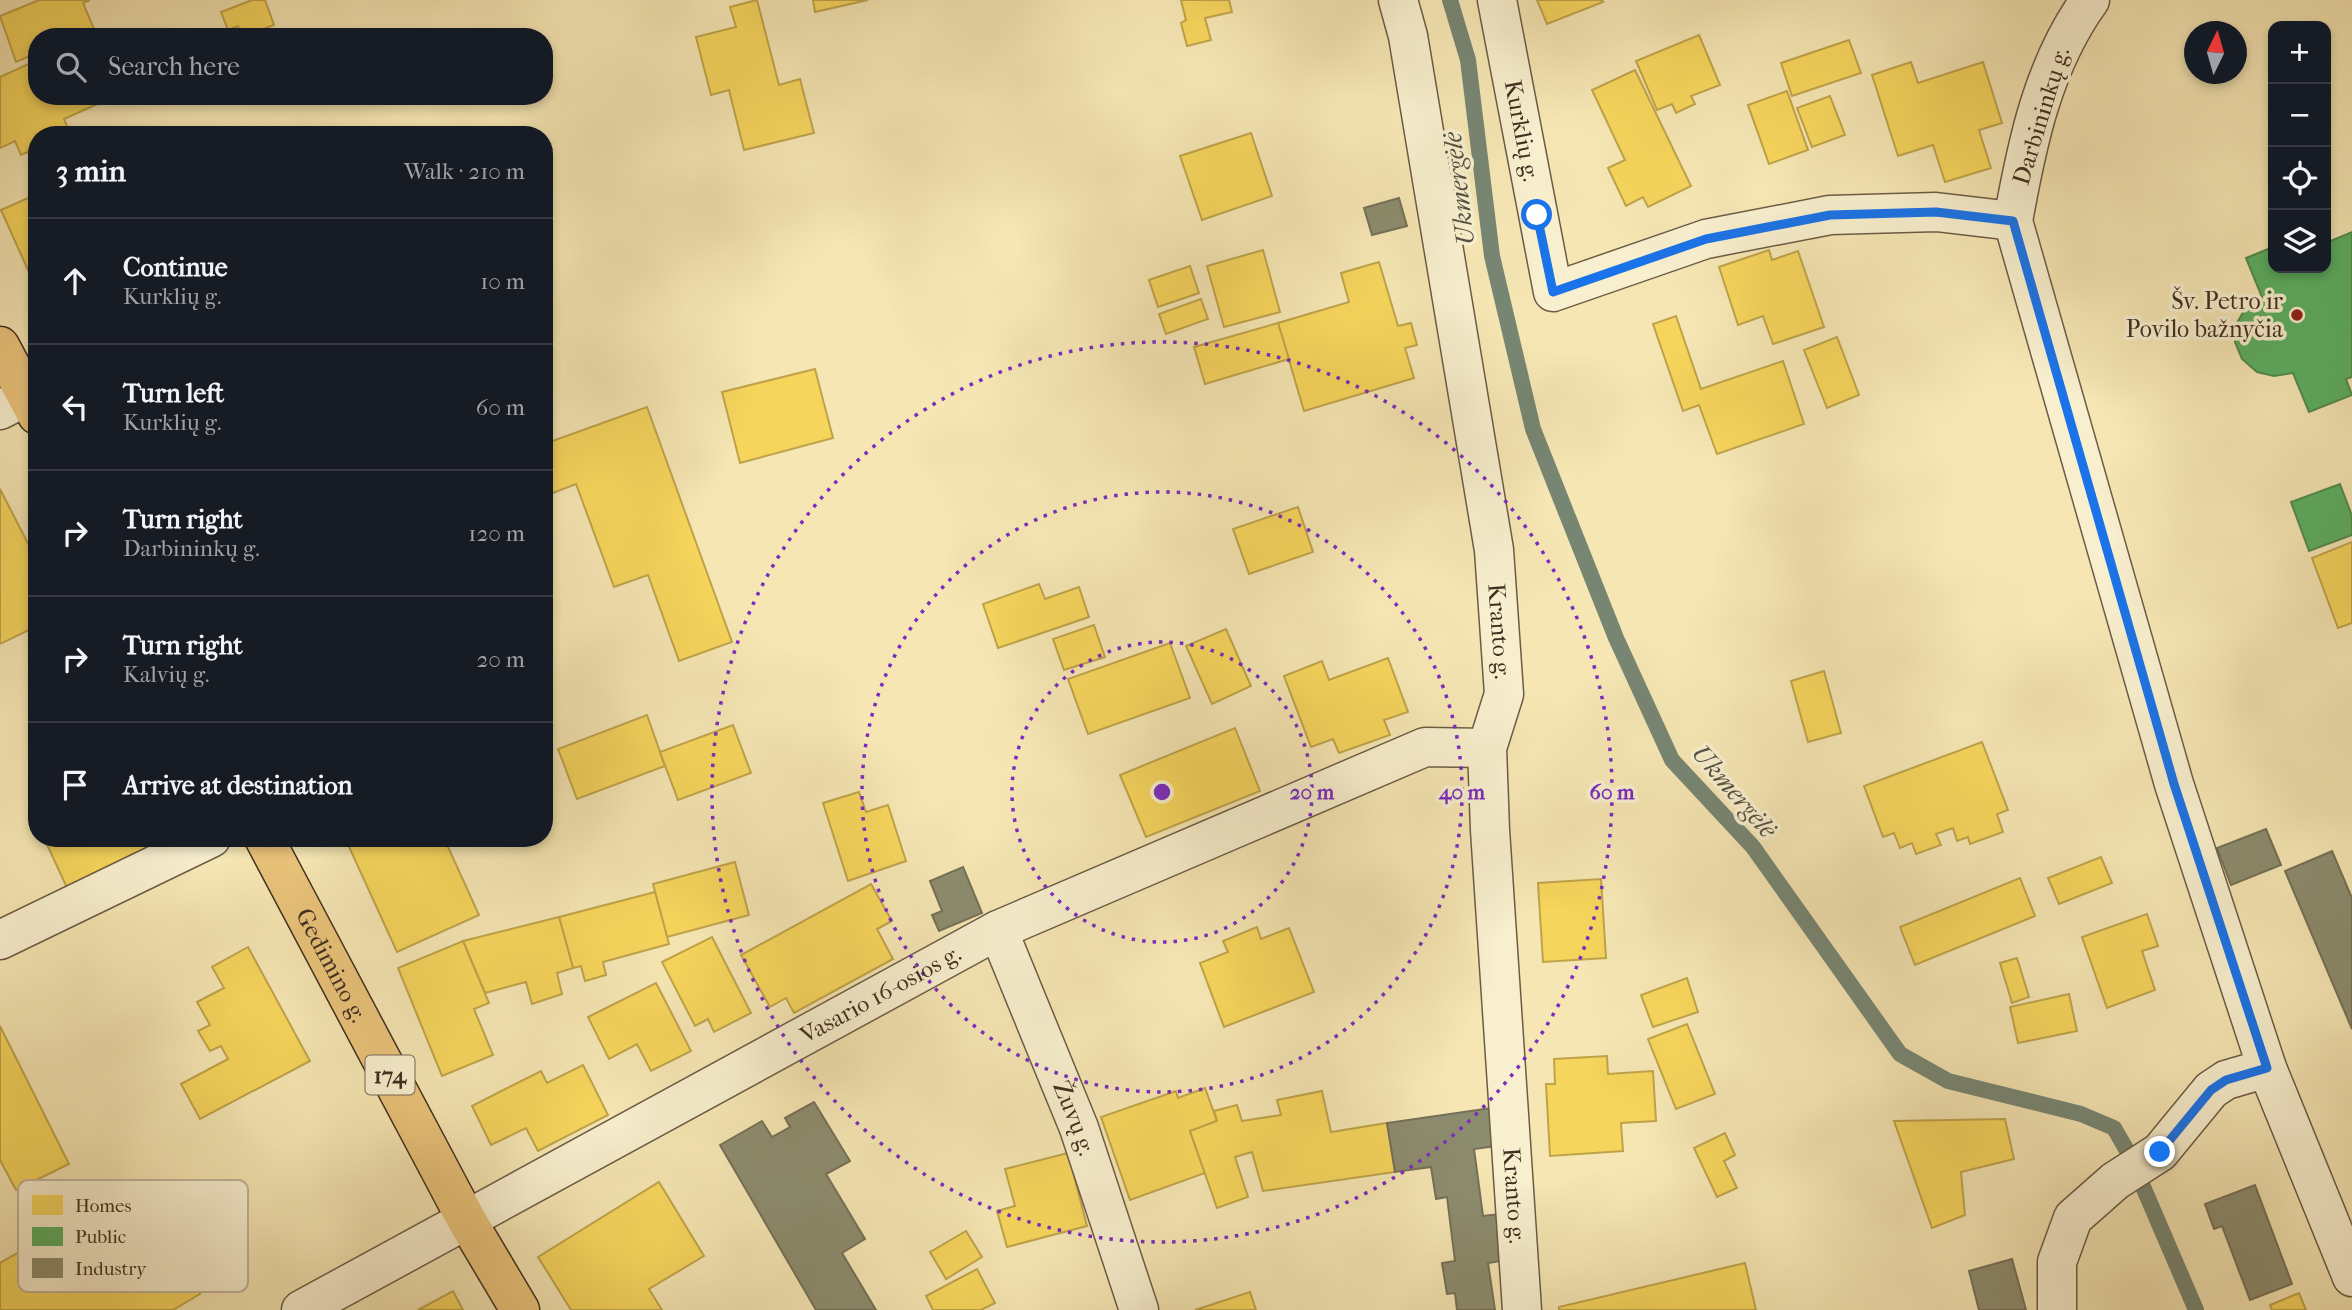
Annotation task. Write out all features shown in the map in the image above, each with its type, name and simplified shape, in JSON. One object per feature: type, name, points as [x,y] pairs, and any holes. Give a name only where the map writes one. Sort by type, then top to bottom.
[{"type":"main road","points":[[0,346],[21,407]]},
{"type":"main road","name":"Gedimino g.","points":[[269,847],[466,1219],[520,1310]]},
{"type":"street","name":"Kranto g.","points":[[1398,0],[1408,36],[1494,550],[1504,694],[1487,748],[1522,1310]]},
{"type":"street","name":"Kurklių g.","points":[[1497,0],[1553,292],[1706,239],[1830,215],[1936,212],[2013,221]]},
{"type":"street","name":"Darbininkų g.","points":[[2090,0],[2067,32],[2045,87],[2025,153],[2013,221],[2174,784],[2267,1068],[2352,1278]]},
{"type":"street","name":"Vasario 16-osios g.","points":[[301,1310],[998,930],[1425,747],[1487,748]]},
{"type":"street","points":[[0,940],[192,847]]},
{"type":"street","name":"Žuvų g.","points":[[998,930],[1079,1128],[1139,1310]]},
{"type":"street","points":[[2057,1310],[2057,1262],[2073,1218],[2115,1181],[2160,1152],[2211,1090],[2226,1080],[2267,1068]]},
{"type":"building: Homes","points":[[39,0],[90,0],[83,3],[94,28],[28,28],[28,57],[16,62],[0,16]]},
{"type":"building: Homes","points":[[252,0],[265,0],[274,25],[266,28],[227,28],[221,12]]},
{"type":"building: Homes","points":[[757,0],[779,85],[800,79],[814,133],[744,150],[729,90],[711,95],[696,37],[736,27],[730,7]]},
{"type":"building: Homes","points":[[813,0],[868,0],[815,12]]},
{"type":"building: Homes","points":[[1181,0],[1229,0],[1232,12],[1205,18],[1211,40],[1187,46],[1181,23],[1186,20]]},
{"type":"building: Homes","points":[[1537,0],[1602,0],[1603,2],[1547,24]]},
{"type":"building: Homes","points":[[1699,35],[1720,85],[1691,96],[1695,104],[1676,113],[1672,104],[1657,110],[1636,61]]},
{"type":"building: Homes","points":[[1849,40],[1861,73],[1792,96],[1781,63]]},
{"type":"building: Homes","points":[[1911,62],[1918,83],[1983,62],[2002,123],[1979,130],[1991,168],[1945,182],[1933,145],[1898,156],[1872,75]]},
{"type":"building: Homes","points":[[28,64],[28,105],[95,105],[64,119],[67,126],[28,126],[28,152],[21,155],[15,141],[0,148],[0,77]]},
{"type":"building: Homes","points":[[1635,70],[1691,186],[1648,207],[1643,197],[1626,206],[1608,168],[1625,160],[1592,90]]},
{"type":"building: Homes","points":[[1787,91],[1808,150],[1769,164],[1748,105]]},
{"type":"building: Homes","points":[[1830,96],[1845,135],[1812,147],[1797,108]]},
{"type":"building: Homes","points":[[1251,133],[1272,196],[1202,220],[1180,156]]},
{"type":"building: Homes","points":[[28,198],[28,270],[1,210]]},
{"type":"building: Homes","points":[[1263,250],[1280,312],[1224,327],[1207,266]]},
{"type":"building: Homes","points":[[1769,250],[1772,260],[1798,251],[1824,327],[1773,344],[1763,316],[1738,325],[1719,267]]},
{"type":"building: Homes","points":[[1379,262],[1398,326],[1411,323],[1417,345],[1405,348],[1414,378],[1304,411],[1278,323],[1349,302],[1341,273]]},
{"type":"building: Homes","points":[[1190,266],[1199,293],[1158,307],[1149,280]]},
{"type":"building: Homes","points":[[1201,299],[1208,319],[1166,334],[1159,314]]},
{"type":"building: Homes","points":[[1676,316],[1701,389],[1783,361],[1804,424],[1717,454],[1699,405],[1683,411],[1653,324]]},
{"type":"building: Homes","points":[[1278,323],[1289,359],[1205,384],[1194,347]]},
{"type":"building: Homes","points":[[1837,337],[1859,395],[1827,408],[1804,350]]},
{"type":"building: Homes","points":[[815,369],[833,438],[740,463],[722,392]]},
{"type":"building: Homes","points":[[647,407],[732,642],[679,661],[648,575],[614,587],[576,484],[553,493],[553,441]]},
{"type":"building: Homes","points":[[0,489],[28,543],[28,630],[0,644]]},
{"type":"building: Homes","points":[[1298,507],[1313,552],[1249,574],[1233,529]]},
{"type":"building: Homes","points":[[2352,542],[2352,623],[2338,628],[2312,558]]},
{"type":"building: Homes","points":[[1039,584],[1045,599],[1079,587],[1089,617],[998,648],[983,604]]},
{"type":"building: Homes","points":[[1094,625],[1105,657],[1064,670],[1053,639]]},
{"type":"building: Homes","points":[[1226,629],[1251,686],[1212,704],[1186,646]]},
{"type":"building: Homes","points":[[1170,643],[1190,698],[1088,734],[1068,679]]},
{"type":"building: Homes","points":[[1388,658],[1408,712],[1384,720],[1390,735],[1339,753],[1333,739],[1311,747],[1284,676],[1322,661],[1329,680]]},
{"type":"building: Homes","points":[[1824,671],[1841,733],[1808,742],[1791,681]]},
{"type":"building: Homes","points":[[647,715],[665,766],[577,799],[558,749]]},
{"type":"building: Homes","points":[[733,725],[751,773],[678,800],[660,752]]},
{"type":"building: Homes","points":[[1235,728],[1260,791],[1146,837],[1120,775]]},
{"type":"building: Homes","points":[[1982,742],[2008,810],[1997,814],[2003,832],[1970,844],[1968,837],[1957,841],[1953,828],[1936,834],[1941,845],[1916,854],[1912,843],[1900,848],[1894,833],[1883,837],[1864,786]]},
{"type":"building: Homes","points":[[859,792],[866,812],[888,805],[906,861],[848,881],[823,803]]},
{"type":"building: Homes","points":[[48,847],[156,847],[68,890]]},
{"type":"building: Homes","points":[[349,847],[448,847],[479,915],[397,952]]},
{"type":"building: Homes","points":[[2101,857],[2112,883],[2059,904],[2048,878]]},
{"type":"building: Homes","points":[[735,862],[749,915],[667,937],[653,884]]},
{"type":"building: Homes","points":[[2020,878],[2035,916],[1915,965],[1900,927]]},
{"type":"building: Homes","points":[[1601,879],[1606,958],[1543,962],[1538,883]]},
{"type":"building: Homes","points":[[871,884],[892,921],[877,929],[893,959],[794,1013],[786,998],[770,1007],[741,955]]},
{"type":"building: Homes","points":[[655,892],[669,944],[603,962],[606,975],[585,981],[581,966],[573,968],[559,917]]},
{"type":"building: Homes","points":[[2147,914],[2158,946],[2142,951],[2155,990],[2107,1008],[2082,937]]},
{"type":"building: Homes","points":[[559,917],[573,968],[557,973],[562,994],[532,1004],[526,982],[485,993],[463,941]]},
{"type":"building: Homes","points":[[1257,927],[1261,939],[1289,928],[1314,992],[1224,1027],[1200,963],[1228,952],[1223,941]]},
{"type":"building: Homes","points":[[712,937],[751,1013],[714,1032],[708,1019],[695,1026],[662,962]]},
{"type":"building: Homes","points":[[463,941],[489,1003],[474,1009],[493,1055],[442,1076],[398,968]]},
{"type":"building: Homes","points":[[248,947],[310,1061],[200,1119],[181,1084],[228,1059],[221,1046],[210,1051],[198,1031],[210,1025],[197,1002],[224,988],[212,967]]},
{"type":"building: Homes","points":[[2017,958],[2029,997],[2012,1003],[2000,963]]},
{"type":"building: Homes","points":[[1687,978],[1698,1012],[1653,1027],[1641,995]]},
{"type":"building: Homes","points":[[656,983],[691,1051],[651,1071],[637,1044],[609,1059],[588,1017]]},
{"type":"building: Homes","points":[[2069,994],[2077,1031],[2018,1043],[2010,1007]]},
{"type":"building: Homes","points":[[1687,1024],[1715,1094],[1676,1109],[1648,1039]]},
{"type":"building: Homes","points":[[0,1026],[69,1164],[36,1180],[18,1180],[16,1190],[0,1160]]},
{"type":"building: Homes","points":[[1607,1056],[1608,1074],[1653,1071],[1656,1121],[1621,1123],[1623,1151],[1550,1156],[1546,1084],[1555,1084],[1554,1059]]},
{"type":"building: Homes","points":[[583,1065],[608,1115],[538,1151],[526,1128],[491,1145],[472,1106],[541,1071],[547,1083]]},
{"type":"building: Homes","points":[[1205,1088],[1217,1121],[1190,1131],[1205,1173],[1130,1200],[1101,1117],[1176,1091],[1178,1098]]},
{"type":"building: Homes","points":[[1322,1091],[1331,1132],[1387,1123],[1395,1172],[1263,1191],[1252,1152],[1235,1157],[1248,1197],[1217,1208],[1190,1131],[1217,1121],[1214,1111],[1237,1105],[1242,1121],[1281,1115],[1277,1100]]},
{"type":"building: Homes","points":[[2005,1119],[2014,1159],[1961,1172],[1965,1215],[1932,1228],[1894,1121]]},
{"type":"building: Homes","points":[[1725,1133],[1735,1155],[1724,1161],[1737,1188],[1717,1197],[1694,1148]]},
{"type":"building: Homes","points":[[1068,1153],[1087,1226],[1007,1247],[997,1211],[1015,1206],[1005,1169]]},
{"type":"building: Homes","points":[[659,1182],[704,1256],[649,1289],[662,1310],[571,1310],[538,1257]]},
{"type":"building: Homes","points":[[966,1231],[982,1257],[946,1279],[930,1252]]},
{"type":"building: Homes","points":[[18,1253],[18,1292],[200,1294],[173,1310],[0,1310],[0,1263]]},
{"type":"building: Homes","points":[[1745,1263],[1756,1310],[1559,1310],[1559,1307]]},
{"type":"building: Homes","points":[[977,1269],[995,1303],[981,1310],[933,1310],[926,1296]]},
{"type":"building: Homes","points":[[453,1291],[463,1310],[418,1310]]},
{"type":"building: Homes","points":[[1250,1292],[1256,1310],[1195,1310]]},
{"type":"building: Homes","points":[[2299,1293],[2306,1310],[2272,1310],[2270,1305]]},
{"type":"building: Public","name":"Šv. Petro ir Povilo bažnyčia","points":[[2352,232],[2352,377],[2346,379],[2352,395],[2309,412],[2293,373],[2274,376],[2257,372],[2242,359],[2235,342],[2237,323],[2246,307],[2262,297],[2246,258],[2268,249],[2268,273],[2331,273],[2331,241]]},
{"type":"building: Public","points":[[2340,484],[2352,516],[2352,535],[2309,551],[2291,502]]},
{"type":"building: Industry","points":[[1399,198],[1407,226],[1372,235],[1364,208]]},
{"type":"building: Industry","points":[[2266,829],[2281,865],[2231,885],[2217,848]]},
{"type":"building: Industry","points":[[2332,851],[2352,898],[2352,1029],[2285,871]]},
{"type":"building: Industry","points":[[963,867],[982,913],[939,931],[932,915],[942,911],[930,881]]},
{"type":"building: Industry","points":[[814,1102],[850,1161],[826,1174],[865,1239],[842,1253],[876,1310],[816,1310],[720,1145],[762,1121],[772,1137],[790,1127],[785,1118]]},
{"type":"building: Industry","points":[[1492,1108],[1497,1146],[1474,1149],[1483,1216],[1508,1213],[1514,1259],[1488,1263],[1495,1310],[1457,1310],[1455,1293],[1447,1294],[1442,1263],[1455,1261],[1447,1197],[1436,1199],[1431,1167],[1395,1172],[1387,1123]]},
{"type":"building: Industry","points":[[2255,1185],[2292,1284],[2250,1300],[2222,1226],[2214,1229],[2205,1204]]},
{"type":"building: Industry","points":[[2012,1259],[2026,1310],[1979,1310],[1969,1271]]},
{"type":"waterway","name":"Ukmergėlė","points":[[1450,0],[1468,60],[1492,256],[1533,429],[1616,638],[1672,760],[1753,847],[1900,1054],[1948,1081],[2081,1114],[2114,1128],[2129,1154],[2196,1310]]},
{"type":"place","name":"Šv. Petro ir Povilo bažnyčia","points":[[2297,315]]},
{"type":"route","points":[[1537,215],[1553,292],[1706,239],[1830,215],[1936,212],[2013,221],[2174,784],[2267,1068],[2226,1080],[2211,1090],[2160,1152]]}]
